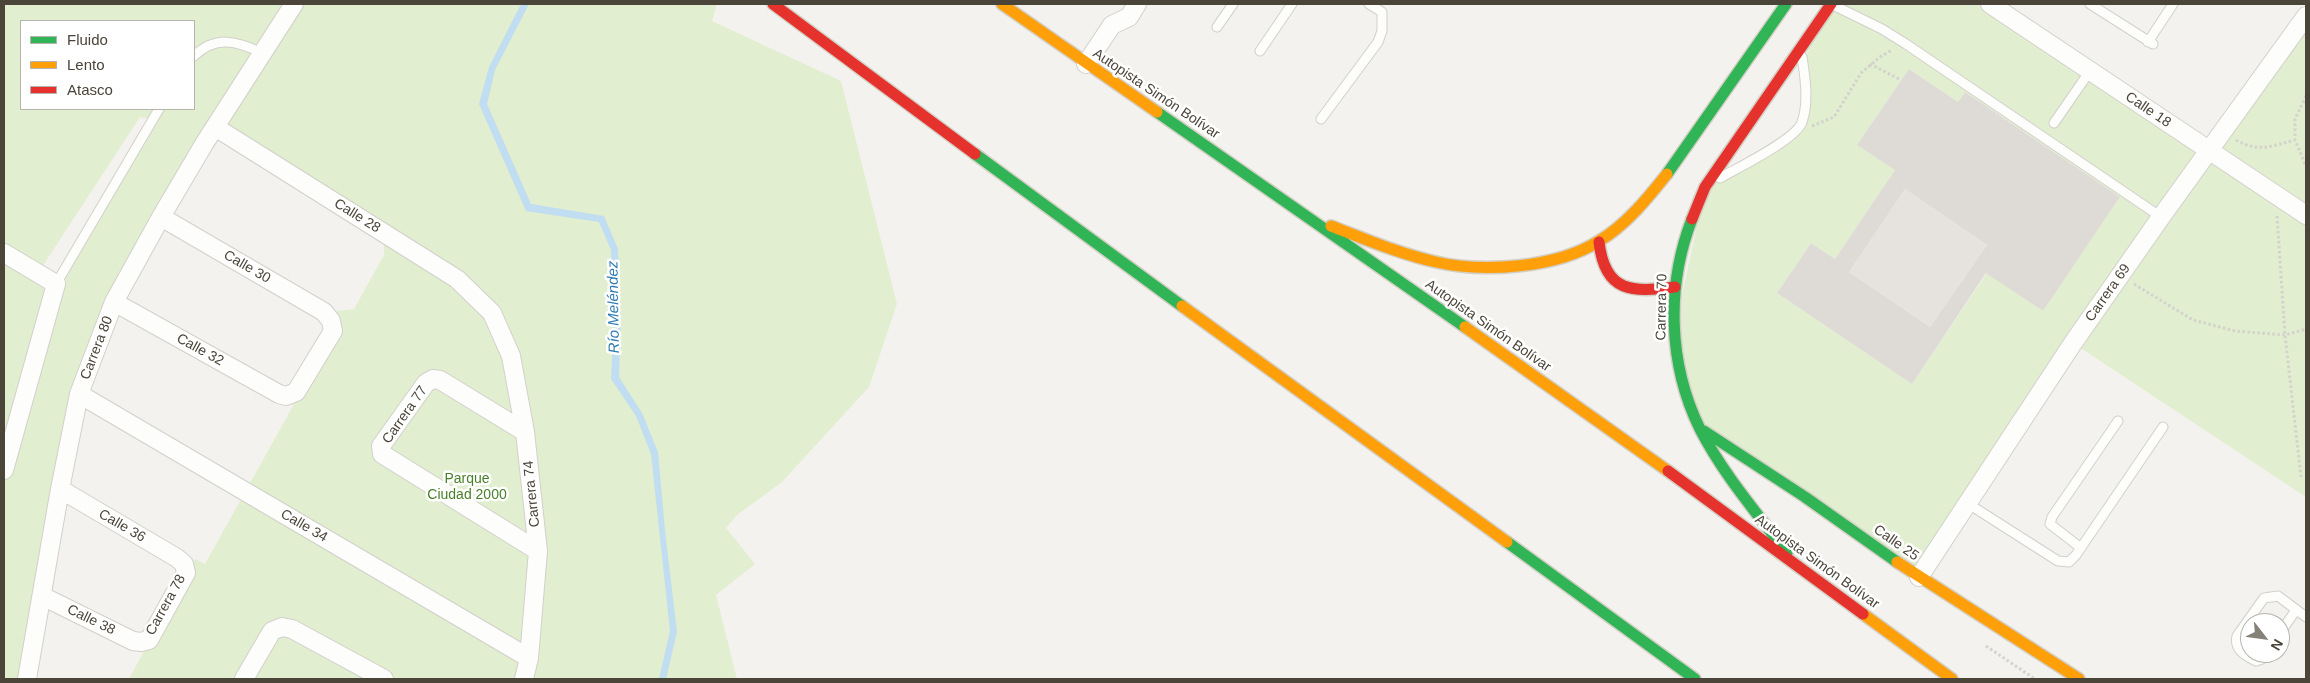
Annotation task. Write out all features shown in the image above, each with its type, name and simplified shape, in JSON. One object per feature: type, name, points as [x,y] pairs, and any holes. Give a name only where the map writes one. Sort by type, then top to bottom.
[{"type":"main road","points":[[773,4],[1063,219],[1695,679]]},
{"type":"main road","name":"Autopista Simón Bolívar","points":[[1002,4],[1086,64],[1314,220],[1792,561],[1952,679]]},
{"type":"main road","points":[[1314,220],[1410,256],[1449,265],[1474,267],[1525,264],[1575,252],[1599,242],[1637,210],[1668,175],[1786,4]]},
{"type":"main road","name":"Carrera 70","points":[[1792,561],[1715,455],[1699,427],[1681,372],[1674,334],[1675,287],[1680,256],[1690,220],[1705,187],[1830,4]]},
{"type":"main road","points":[[1599,242],[1600,257],[1606,270],[1615,282],[1628,289],[1643,292],[1675,287]]},
{"type":"main road","name":"Calle 25","points":[[1699,427],[1805,497],[1919,577],[2079,679]]},
{"type":"street","name":"Carrera 80","points":[[27,679],[60,489],[79,394],[114,302],[161,217],[215,127],[294,4]]},
{"type":"street","points":[[1086,64],[1112,25],[1129,17],[1137,4]]},
{"type":"street","name":"Calle 18","points":[[1990,4],[2306,216]]},
{"type":"street","name":"Carrera 69","points":[[1919,577],[2073,343],[2160,217],[2210,152],[2306,16]]},
{"type":"street","name":"Calle 28","points":[[215,127],[457,279],[492,313]]},
{"type":"street","name":"Calle 30","points":[[161,217],[324,312],[331,321],[333,331],[296,392],[286,396]]},
{"type":"street","points":[[4,253],[56,284],[4,470]]},
{"type":"street","name":"Calle 32","points":[[114,302],[278,394],[286,396]]},
{"type":"street","name":"Carrera 74","points":[[492,313],[511,356],[525,432],[538,551],[529,658],[524,679]]},
{"type":"street","name":"Carrera 77","points":[[525,432],[440,380],[433,379],[426,383],[381,446],[382,454],[538,551]]},
{"type":"street","name":"Calle 34","points":[[79,394],[529,658]]},
{"type":"street","name":"Calle 36","points":[[60,489],[184,564]]},
{"type":"street","name":"Carrera 78","points":[[141,642],[149,640],[186,573],[184,564]]},
{"type":"street","name":"Calle 38","points":[[42,596],[132,641],[141,642]]},
{"type":"street","points":[[244,679],[272,631],[282,627],[292,629],[384,679]]},
{"type":"lane","points":[[1217,27],[1233,4]]},
{"type":"lane","points":[[1260,51],[1292,4]]},
{"type":"lane","points":[[1321,119],[1378,42],[1382,31],[1382,12],[1369,4]]},
{"type":"lane","points":[[1830,4],[1882,29],[1906,44],[2160,217]]},
{"type":"lane","points":[[2090,4],[2150,43],[2173,4]]},
{"type":"lane","points":[[195,55],[204,47],[223,42],[243,44],[262,53]]},
{"type":"lane","points":[[1705,187],[1793,135],[1802,124],[1806,109],[1800,48]]},
{"type":"lane","points":[[2054,122],[2090,71]]},
{"type":"lane","points":[[56,284],[158,110]]},
{"type":"lane","points":[[2081,548],[2050,524],[2052,517],[2118,421]]},
{"type":"lane","points":[[1967,503],[2058,561],[2069,562],[2081,548],[2163,427]]},
{"type":"lane","points":[[2253,613],[2264,598],[2278,596],[2306,617]]},
{"type":"lane","points":[[2290,619],[2296,610]]},
{"type":"lane","points":[[2240,631],[2236,636],[2237,648],[2240,650]]},
{"type":"path","points":[[1802,124],[1812,126],[1834,117],[1849,90],[1870,64],[1906,44]]},
{"type":"path","points":[[1870,64],[1901,80]]},
{"type":"path","points":[[2306,96],[2295,119],[2295,140],[2306,166]]},
{"type":"path","points":[[2234,139],[2247,147],[2264,148],[2295,140]]},
{"type":"path","points":[[2277,210],[2285,335],[2301,477]]},
{"type":"path","points":[[2132,282],[2193,320],[2235,331],[2285,335],[2306,329]]},
{"type":"green space","name":"Parque Ciudad 2000","points":[[4,4],[717,4],[712,21],[841,81],[897,304],[869,387],[782,482],[737,515],[726,528],[755,564],[716,595],[737,679],[129,679],[195,559],[205,564],[293,406],[296,392],[337,311],[354,309],[384,255],[384,234],[215,127],[161,217],[79,394],[27,679],[4,679],[4,253],[55,284],[151,119],[140,117],[42,267],[4,244]]},
{"type":"green space","points":[[1831,4],[1990,4],[2210,151],[2306,16],[2306,497],[2073,343],[1916,575],[1699,427],[1674,334],[1705,187],[1802,124],[1803,62]],"holes":[[[1909,69],[1958,102],[1965,92],[2120,197],[2043,311],[1987,273],[1912,384],[1777,293],[1811,243],[1835,259],[1895,170],[1858,144]]]},
{"type":"shaded area","points":[[1905,189],[1987,245],[1930,327],[1849,272]]},
{"type":"water","name":"Río Meléndez","points":[[521,4],[529,4],[495,70],[487,104],[531,204],[604,216],[618,249],[621,320],[619,377],[642,413],[658,452],[677,632],[666,679],[659,679],[670,631],[651,454],[636,416],[611,379],[614,320],[611,250],[599,222],[526,211],[479,104],[489,67]]},
{"type":"building","points":[[1909,69],[1958,102],[1965,92],[2120,197],[2043,311],[1986,273],[1912,384],[1777,293],[1811,243],[1835,259],[1895,170],[1857,145]],"holes":[[[1905,189],[1987,245],[1930,327],[1849,272]]]},
{"type":"traffic: fast","points":[[1667,174],[1786,4]]},
{"type":"traffic: fast","points":[[1157,112],[1465,327]]},
{"type":"traffic: fast","points":[[975,154],[1182,306]]},
{"type":"traffic: fast","points":[[1692,219],[1678,271],[1674,325],[1677,352],[1689,404],[1700,429],[1719,462],[1787,553]]},
{"type":"traffic: fast","points":[[1704,431],[1805,497],[1897,562]]},
{"type":"traffic: fast","points":[[1507,542],[1695,679]]},
{"type":"traffic: slow","points":[[1002,4],[1157,112]]},
{"type":"traffic: slow","points":[[1331,226],[1409,255],[1436,262],[1475,267],[1519,266],[1562,257],[1582,250],[1609,235],[1636,211],[1667,174]]},
{"type":"traffic: slow","points":[[1182,306],[1507,542]]},
{"type":"traffic: slow","points":[[1465,327],[1668,471]]},
{"type":"traffic: slow","points":[[1897,562],[2079,679]]},
{"type":"traffic: slow","points":[[1863,614],[1952,679]]},
{"type":"traffic: jam","points":[[773,4],[975,154]]},
{"type":"traffic: jam","points":[[1692,219],[1705,187],[1831,4]]},
{"type":"traffic: jam","points":[[1599,242],[1602,259],[1608,272],[1624,286],[1634,289],[1675,287]]},
{"type":"traffic: jam","points":[[1668,471],[1863,614]]}]
